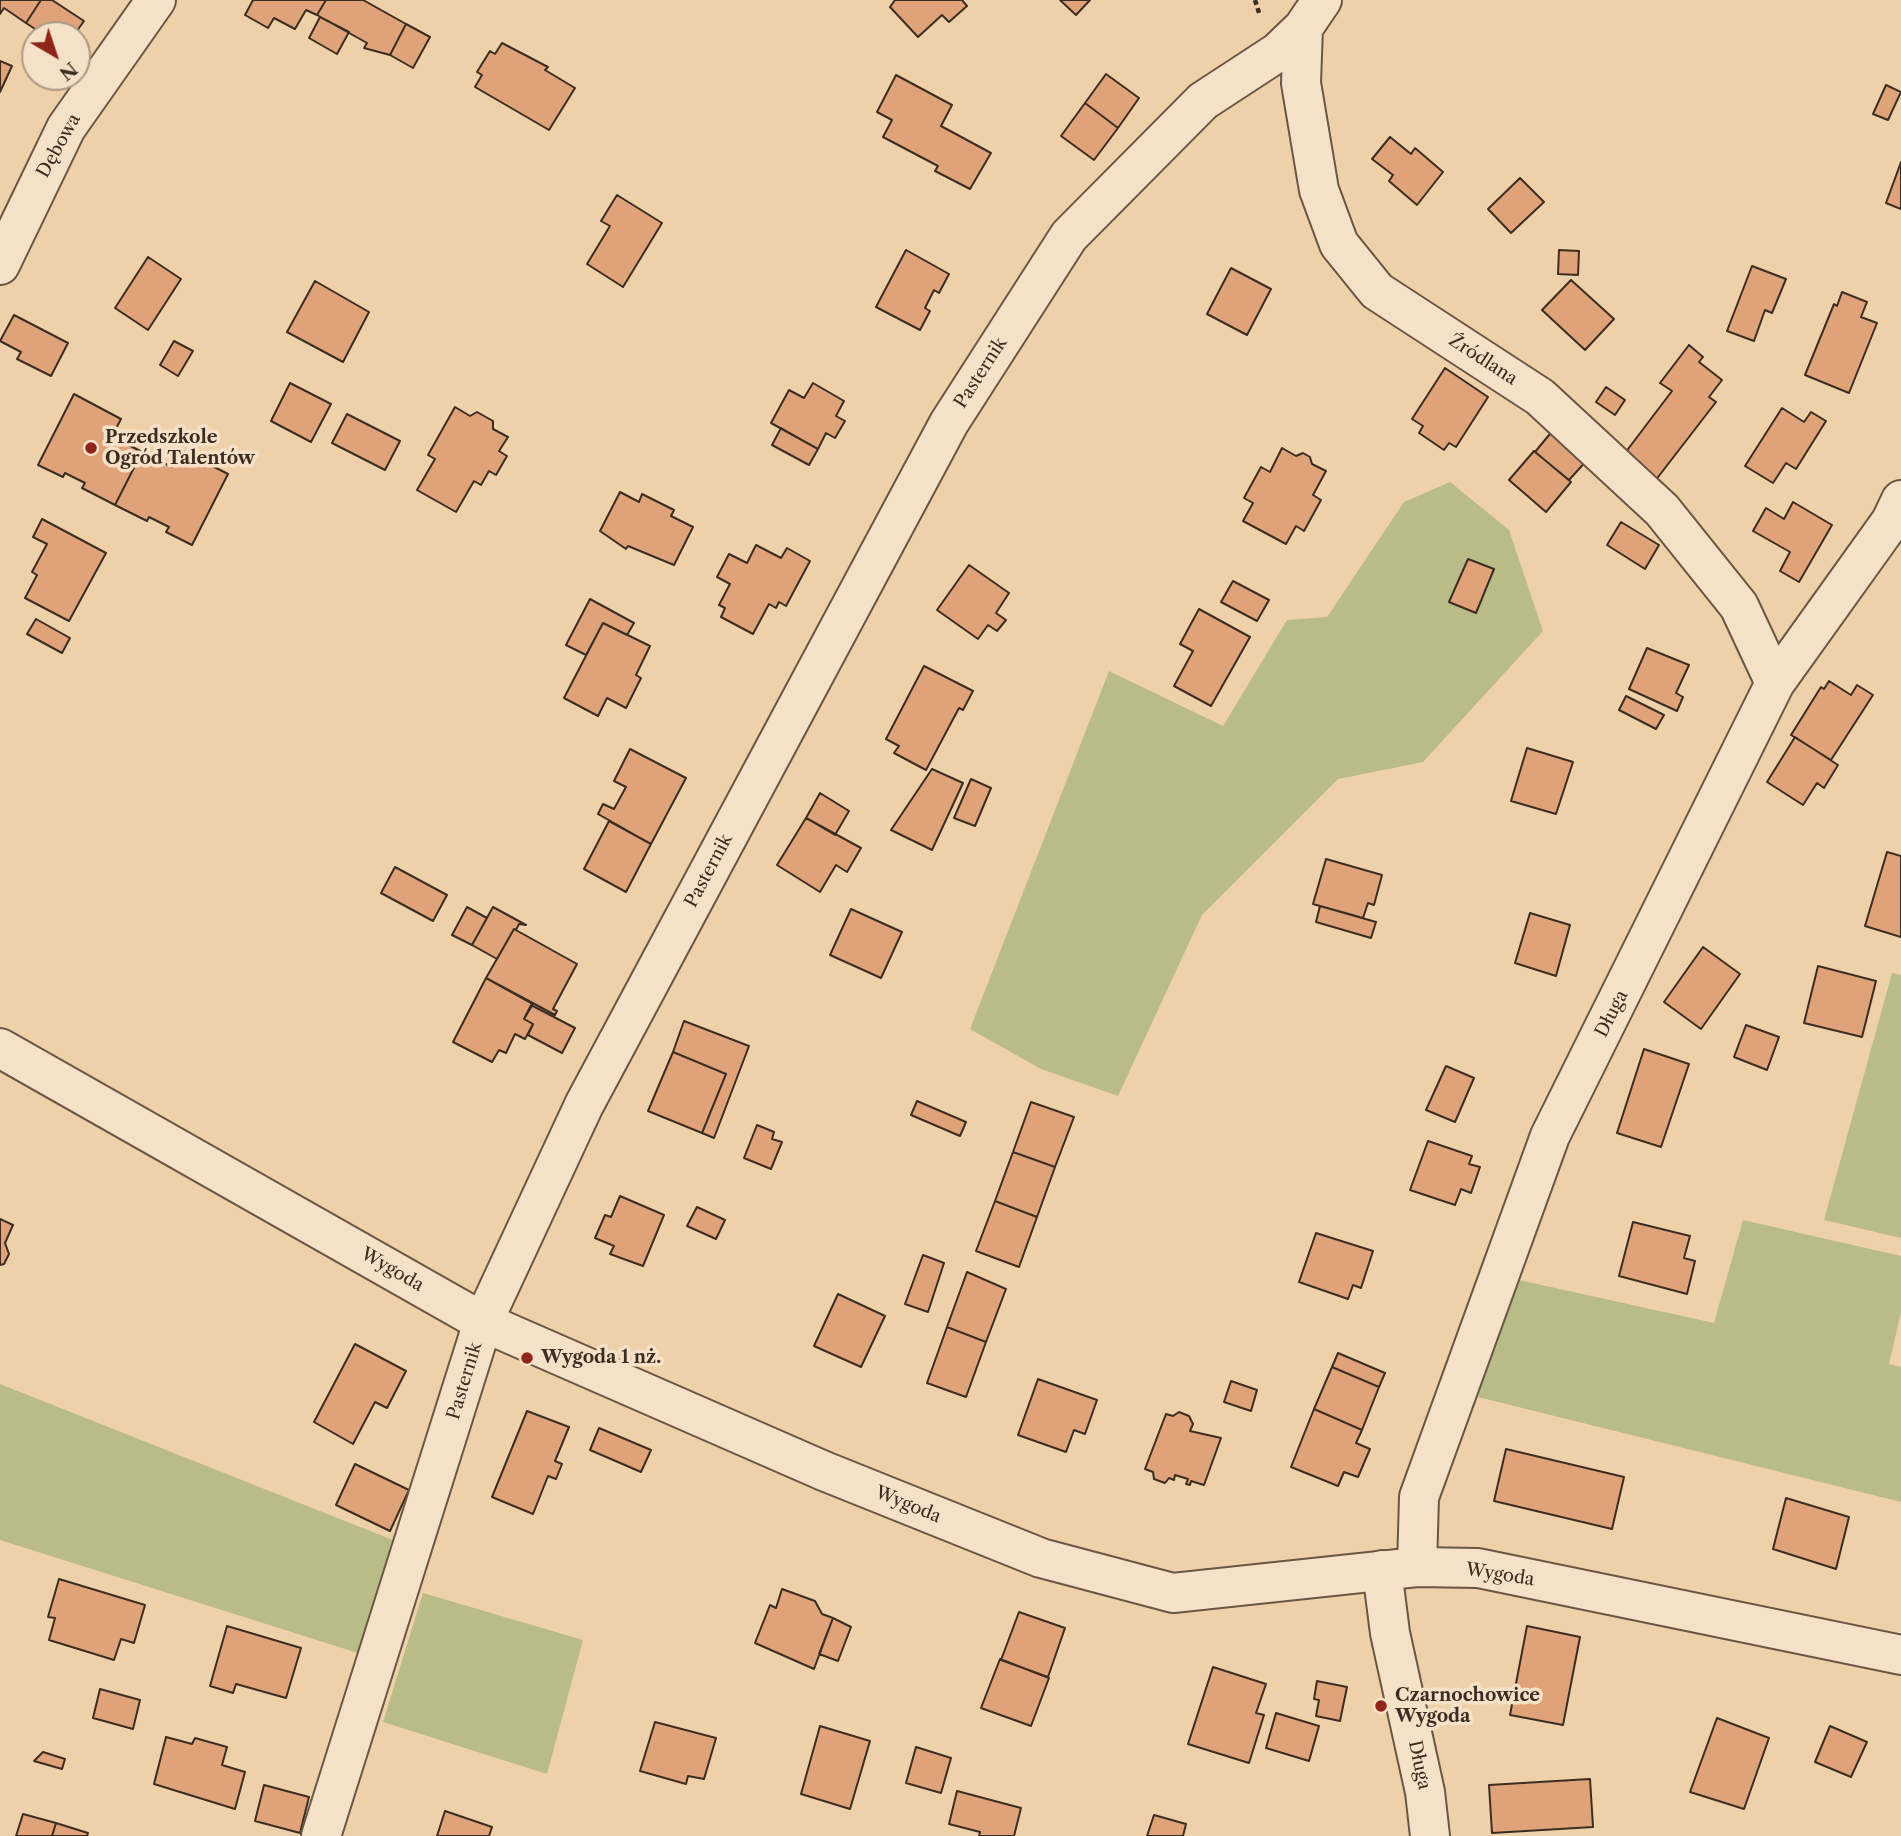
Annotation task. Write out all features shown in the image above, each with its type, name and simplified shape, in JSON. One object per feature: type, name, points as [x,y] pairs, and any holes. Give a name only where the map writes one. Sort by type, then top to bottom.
[{"type":"street","name":"Dębowa","points":[[0,265],[66,128],[156,0]]},
{"type":"street","name":"Źródlana","points":[[1312,14],[1301,83],[1319,190],[1339,244],[1377,291],[1540,397],[1662,510],[1739,606],[1775,683]]},
{"type":"street","name":"Pasternik","points":[[321,1836],[483,1322],[584,1105],[949,423],[1069,236],[1203,101],[1278,52],[1312,14]]},
{"type":"street","name":"Długa","points":[[1430,1836],[1425,1792],[1390,1633],[1399,1569],[1419,1497],[1550,1136],[1775,683],[1891,521],[1901,500]]},
{"type":"street","name":"Wygoda","points":[[0,1048],[483,1322],[924,1512],[1041,1558],[1173,1593],[1399,1569],[1478,1568],[1901,1655]]},
{"type":"green space","points":[[1450,482],[1509,530],[1543,631],[1423,762],[1338,779],[1202,915],[1118,1096],[1041,1069],[970,1029],[1109,671],[1223,726],[1287,620],[1327,617],[1404,502]]},
{"type":"green space","points":[[1892,973],[1901,975],[1901,1238],[1824,1220]]},
{"type":"green space","points":[[1743,1220],[1901,1256],[1901,1312],[1889,1364],[1901,1367],[1901,1502],[1478,1397],[1490,1354],[1519,1280],[1714,1323]]},
{"type":"green space","points":[[0,1384],[398,1542],[361,1654],[0,1540]]},
{"type":"green space","points":[[423,1593],[583,1640],[547,1774],[383,1722]]},
{"type":"building","points":[[0,0],[41,0],[27,21],[4,8],[0,14]]},
{"type":"building","points":[[41,0],[52,0],[84,21],[27,21]]},
{"type":"building","points":[[253,0],[326,0],[317,15],[306,10],[295,29],[274,18],[268,28],[245,15]]},
{"type":"building","points":[[326,0],[363,0],[406,24],[390,55],[364,48],[367,43],[317,15]]},
{"type":"building","points":[[895,0],[962,0],[967,6],[949,22],[942,15],[918,37],[890,7]]},
{"type":"building","points":[[1060,0],[1090,0],[1076,15]]},
{"type":"building","points":[[320,17],[349,32],[337,54],[309,38]]},
{"type":"building","points":[[406,24],[430,37],[413,68],[390,55]]},
{"type":"building","points":[[502,43],[548,67],[545,70],[575,88],[549,130],[475,87],[482,75],[477,72],[490,51],[495,54]]},
{"type":"building","points":[[0,61],[12,66],[0,92]]},
{"type":"building","points":[[1106,74],[1139,98],[1118,128],[1085,103]]},
{"type":"building","points":[[896,75],[952,105],[941,126],[991,153],[970,189],[935,171],[938,166],[883,137],[892,120],[877,112]]},
{"type":"building","points":[[1886,85],[1901,92],[1888,120],[1873,114]]},
{"type":"building","points":[[1085,103],[1118,128],[1094,160],[1061,136]]},
{"type":"building","points":[[1390,137],[1411,154],[1415,148],[1443,172],[1417,205],[1389,181],[1393,175],[1372,159]]},
{"type":"building","points":[[1901,162],[1901,209],[1886,203]]},
{"type":"building","points":[[1520,178],[1544,202],[1511,233],[1488,209]]},
{"type":"building","points":[[617,195],[662,223],[623,287],[587,264],[610,226],[601,221]]},
{"type":"building","points":[[906,250],[949,274],[939,293],[934,290],[925,308],[930,311],[920,330],[876,307]]},
{"type":"building","points":[[1559,250],[1579,251],[1578,275],[1558,274]]},
{"type":"building","points":[[148,257],[181,279],[148,330],[115,308]]},
{"type":"building","points":[[1752,266],[1786,279],[1772,313],[1765,310],[1754,341],[1727,331]]},
{"type":"building","points":[[1231,268],[1271,289],[1247,335],[1207,314]]},
{"type":"building","points":[[1571,280],[1614,319],[1585,350],[1542,310]]},
{"type":"building","points":[[315,281],[369,312],[343,362],[287,332]]},
{"type":"building","points":[[1842,292],[1867,302],[1861,317],[1877,323],[1849,393],[1805,375],[1834,304],[1837,306]]},
{"type":"building","points":[[14,315],[68,343],[51,376],[17,359],[21,352],[0,341]]},
{"type":"building","points":[[174,341],[193,351],[178,376],[160,365]]},
{"type":"building","points":[[1689,345],[1703,357],[1699,362],[1722,380],[1709,397],[1716,402],[1655,481],[1622,457],[1672,391],[1660,383]]},
{"type":"building","points":[[1445,368],[1488,397],[1456,447],[1449,443],[1444,450],[1419,433],[1423,426],[1412,419]]},
{"type":"building","points":[[290,383],[331,404],[311,442],[271,421]]},
{"type":"building","points":[[813,383],[844,401],[836,416],[845,421],[835,438],[826,433],[818,449],[771,423],[789,390],[804,398]]},
{"type":"building","points":[[1606,387],[1625,400],[1615,415],[1596,402]]},
{"type":"building","name":"Przedszkole Ogród Talentów","points":[[74,394],[121,419],[112,436],[142,452],[115,505],[82,488],[85,483],[65,473],[63,477],[38,465]]},
{"type":"building","points":[[455,407],[470,416],[477,412],[493,421],[493,429],[508,437],[499,451],[507,456],[496,475],[489,471],[481,485],[474,481],[456,512],[417,490],[435,459],[428,455]]},
{"type":"building","points":[[1782,408],[1804,422],[1811,412],[1826,421],[1796,469],[1786,463],[1773,483],[1745,466]]},
{"type":"building","points":[[347,414],[400,441],[385,470],[332,443]]},
{"type":"building","points":[[781,428],[818,449],[809,465],[772,445]]},
{"type":"building","points":[[1554,429],[1588,459],[1569,480],[1535,452]]},
{"type":"building","points":[[1282,448],[1296,456],[1303,453],[1310,457],[1312,464],[1326,471],[1313,495],[1321,500],[1304,531],[1296,526],[1286,544],[1243,521],[1253,503],[1244,498],[1261,467],[1270,472]]},
{"type":"building","points":[[181,450],[228,474],[192,545],[166,532],[169,527],[149,517],[147,521],[115,505],[142,452],[172,467]]},
{"type":"building","points":[[1534,451],[1571,482],[1546,512],[1509,480]]},
{"type":"building","points":[[620,492],[639,502],[642,494],[674,510],[671,516],[693,527],[674,565],[628,546],[626,549],[600,531]]},
{"type":"building","points":[[1793,502],[1832,525],[1799,582],[1780,571],[1790,552],[1753,531],[1766,508],[1784,519]]},
{"type":"building","points":[[42,519],[106,553],[69,621],[25,598],[37,575],[32,572],[47,544],[33,537]]},
{"type":"building","points":[[1621,522],[1659,545],[1645,569],[1607,545]]},
{"type":"building","points":[[756,545],[781,558],[787,548],[810,561],[786,606],[779,602],[776,608],[769,604],[753,634],[721,617],[725,608],[719,605],[730,584],[717,577],[729,554],[747,563]]},
{"type":"building","points":[[1468,559],[1494,569],[1476,613],[1449,602]]},
{"type":"building","points":[[969,565],[1009,593],[996,613],[1006,620],[997,631],[988,625],[978,639],[937,610]]},
{"type":"building","points":[[1233,581],[1269,600],[1257,621],[1221,602]]},
{"type":"building","points":[[590,599],[634,623],[627,635],[603,623],[586,655],[566,645]]},
{"type":"building","points":[[1199,609],[1250,637],[1211,706],[1174,686],[1193,651],[1180,644]]},
{"type":"building","points":[[36,619],[70,638],[62,653],[27,634]]},
{"type":"building","points":[[603,623],[650,646],[636,675],[641,678],[626,708],[607,698],[598,716],[564,698]]},
{"type":"building","points":[[1647,648],[1689,665],[1676,693],[1683,697],[1677,711],[1629,689]]},
{"type":"building","points":[[924,666],[973,691],[963,710],[959,708],[926,770],[894,753],[899,746],[886,739]]},
{"type":"building","points":[[1829,681],[1851,695],[1857,685],[1873,695],[1831,760],[1791,735],[1821,687],[1824,689]]},
{"type":"building","points":[[1626,696],[1664,715],[1656,729],[1619,710]]},
{"type":"building","points":[[1795,737],[1838,765],[1824,788],[1817,783],[1803,805],[1767,782]]},
{"type":"building","points":[[1527,748],[1573,762],[1556,814],[1511,801]]},
{"type":"building","points":[[630,749],[686,778],[651,844],[598,814],[603,804],[614,809],[626,787],[614,781]]},
{"type":"building","points":[[932,769],[963,783],[932,850],[891,830]]},
{"type":"building","points":[[971,779],[991,788],[975,826],[954,818]]},
{"type":"building","points":[[820,793],[849,811],[835,835],[806,818]]},
{"type":"building","points":[[806,818],[861,848],[847,872],[836,865],[820,892],[777,865]]},
{"type":"building","points":[[609,821],[651,844],[626,892],[584,869]]},
{"type":"building","points":[[1887,852],[1901,856],[1901,937],[1865,926]]},
{"type":"building","points":[[1326,859],[1382,875],[1374,905],[1368,903],[1363,918],[1313,904]]},
{"type":"building","points":[[395,867],[447,895],[433,921],[381,893]]},
{"type":"building","points":[[1320,906],[1376,922],[1371,938],[1316,922]]},
{"type":"building","points":[[467,907],[487,918],[472,945],[452,935]]},
{"type":"building","points":[[493,907],[526,925],[519,924],[516,930],[514,929],[497,959],[472,945]]},
{"type":"building","points":[[851,909],[902,932],[881,978],[830,955]]},
{"type":"building","points":[[1530,913],[1570,925],[1556,976],[1515,963]]},
{"type":"building","points":[[514,929],[577,964],[553,1009],[557,1011],[555,1015],[486,978]]},
{"type":"building","points":[[1703,947],[1740,974],[1701,1029],[1664,1002]]},
{"type":"building","points":[[1818,966],[1876,981],[1862,1037],[1804,1023]]},
{"type":"building","points":[[486,978],[533,1004],[524,1019],[533,1024],[525,1039],[515,1034],[506,1053],[499,1050],[492,1062],[453,1042]]},
{"type":"building","points":[[531,1005],[575,1028],[562,1053],[528,1035],[533,1024],[524,1019]]},
{"type":"building","points":[[684,1021],[749,1046],[714,1138],[702,1133],[726,1074],[673,1052]]},
{"type":"building","points":[[1746,1025],[1779,1037],[1767,1070],[1734,1057]]},
{"type":"building","points":[[1644,1049],[1689,1064],[1661,1147],[1617,1133]]},
{"type":"building","points":[[673,1052],[726,1074],[702,1133],[648,1111]]},
{"type":"building","points":[[1446,1066],[1474,1078],[1455,1122],[1426,1110]]},
{"type":"building","points":[[917,1101],[966,1122],[960,1136],[911,1115]]},
{"type":"building","points":[[1031,1102],[1074,1117],[1055,1167],[1013,1152]]},
{"type":"building","points":[[757,1125],[774,1132],[772,1139],[782,1142],[771,1169],[744,1158]]},
{"type":"building","points":[[1428,1141],[1472,1156],[1469,1164],[1480,1167],[1471,1193],[1461,1189],[1455,1205],[1410,1190]]},
{"type":"building","points":[[1013,1152],[1055,1167],[1037,1217],[995,1201]]},
{"type":"building","points":[[620,1196],[664,1215],[643,1266],[610,1254],[614,1246],[595,1238],[605,1215],[611,1217]]},
{"type":"building","points":[[995,1201],[1037,1217],[1019,1267],[976,1251]]},
{"type":"building","points":[[697,1207],[725,1220],[716,1239],[687,1226]]},
{"type":"building","points":[[0,1219],[13,1225],[5,1243],[9,1254],[4,1264],[0,1265]]},
{"type":"building","points":[[1633,1222],[1690,1236],[1684,1258],[1695,1261],[1687,1294],[1619,1276]]},
{"type":"building","points":[[1316,1233],[1373,1251],[1361,1288],[1353,1285],[1348,1299],[1299,1282]]},
{"type":"building","points":[[923,1255],[944,1263],[928,1312],[905,1304]]},
{"type":"building","points":[[967,1272],[1006,1289],[986,1342],[947,1327]]},
{"type":"building","points":[[838,1294],[885,1316],[861,1367],[814,1346]]},
{"type":"building","points":[[947,1327],[986,1342],[966,1397],[927,1383]]},
{"type":"building","points":[[355,1344],[406,1371],[387,1408],[375,1402],[353,1444],[314,1422]]},
{"type":"building","points":[[1338,1353],[1385,1373],[1379,1387],[1332,1367]]},
{"type":"building","points":[[1332,1367],[1379,1387],[1362,1430],[1314,1409]]},
{"type":"building","points":[[1038,1379],[1097,1400],[1085,1434],[1074,1430],[1066,1452],[1018,1435]]},
{"type":"building","points":[[1231,1381],[1257,1390],[1251,1411],[1224,1402]]},
{"type":"building","points":[[1314,1409],[1362,1430],[1356,1443],[1370,1449],[1358,1477],[1344,1472],[1338,1486],[1291,1467]]},
{"type":"building","points":[[527,1411],[569,1427],[555,1461],[562,1464],[556,1479],[548,1476],[533,1514],[492,1497]]},
{"type":"building","points":[[1179,1412],[1189,1416],[1193,1424],[1190,1431],[1221,1438],[1204,1485],[1191,1481],[1190,1485],[1186,1484],[1188,1479],[1175,1475],[1174,1480],[1169,1478],[1165,1483],[1154,1479],[1153,1472],[1145,1469],[1166,1414],[1173,1416]]},
{"type":"building","points":[[599,1428],[651,1450],[641,1472],[590,1450]]},
{"type":"building","points":[[1506,1449],[1624,1477],[1612,1529],[1494,1501]]},
{"type":"building","points":[[355,1464],[409,1490],[390,1531],[336,1505]]},
{"type":"building","points":[[1786,1498],[1849,1517],[1836,1569],[1773,1549]]},
{"type":"building","points":[[59,1579],[145,1605],[134,1643],[121,1639],[114,1660],[49,1640],[55,1618],[48,1617]]},
{"type":"building","points":[[782,1589],[815,1601],[822,1614],[833,1618],[814,1669],[755,1643],[770,1605],[776,1608]]},
{"type":"building","points":[[1019,1612],[1065,1628],[1048,1677],[1001,1660]]},
{"type":"building","points":[[833,1618],[851,1627],[838,1661],[819,1654]]},
{"type":"building","points":[[227,1626],[301,1648],[286,1698],[236,1684],[233,1693],[210,1686]]},
{"type":"building","points":[[1527,1626],[1580,1637],[1563,1725],[1510,1715]]},
{"type":"building","points":[[1000,1659],[1049,1678],[1031,1726],[981,1708]]},
{"type":"building","points":[[1213,1667],[1266,1684],[1256,1713],[1264,1715],[1249,1763],[1188,1744]]},
{"type":"building","points":[[1317,1681],[1347,1687],[1340,1721],[1316,1716],[1319,1700],[1314,1699]]},
{"type":"building","points":[[100,1689],[140,1700],[133,1729],[93,1718]]},
{"type":"building","points":[[1276,1713],[1319,1726],[1309,1761],[1266,1748]]},
{"type":"building","points":[[1717,1718],[1769,1738],[1744,1809],[1690,1792]]},
{"type":"building","points":[[655,1722],[716,1738],[704,1779],[688,1776],[686,1784],[640,1771]]},
{"type":"building","points":[[820,1726],[870,1741],[850,1809],[801,1794]]},
{"type":"building","points":[[1830,1726],[1867,1742],[1851,1777],[1815,1762]]},
{"type":"building","points":[[166,1737],[192,1744],[195,1738],[227,1747],[222,1765],[245,1772],[235,1809],[154,1784]]},
{"type":"building","points":[[916,1747],[951,1758],[941,1793],[906,1783]]},
{"type":"building","points":[[43,1752],[65,1759],[62,1769],[34,1761]]},
{"type":"building","points":[[1590,1779],[1593,1827],[1492,1833],[1489,1785]]},
{"type":"building","points":[[264,1785],[309,1797],[300,1833],[255,1821]]},
{"type":"building","points":[[957,1791],[1021,1808],[1014,1836],[979,1836],[980,1832],[949,1824]]},
{"type":"building","points":[[445,1811],[492,1827],[489,1836],[437,1836]]},
{"type":"building","points":[[23,1814],[56,1823],[52,1836],[16,1836]]},
{"type":"building","points":[[1154,1815],[1186,1824],[1183,1836],[1147,1836]]},
{"type":"building","points":[[56,1823],[88,1833],[87,1836],[52,1836]]},
{"type":"place","name":"Przedszkole Ogród Talentów","points":[[91,448]]},
{"type":"place","name":"Wygoda 1 nż.","points":[[527,1358]]},
{"type":"place","name":"Czarnochowice Wygoda","points":[[1381,1706]]}]
